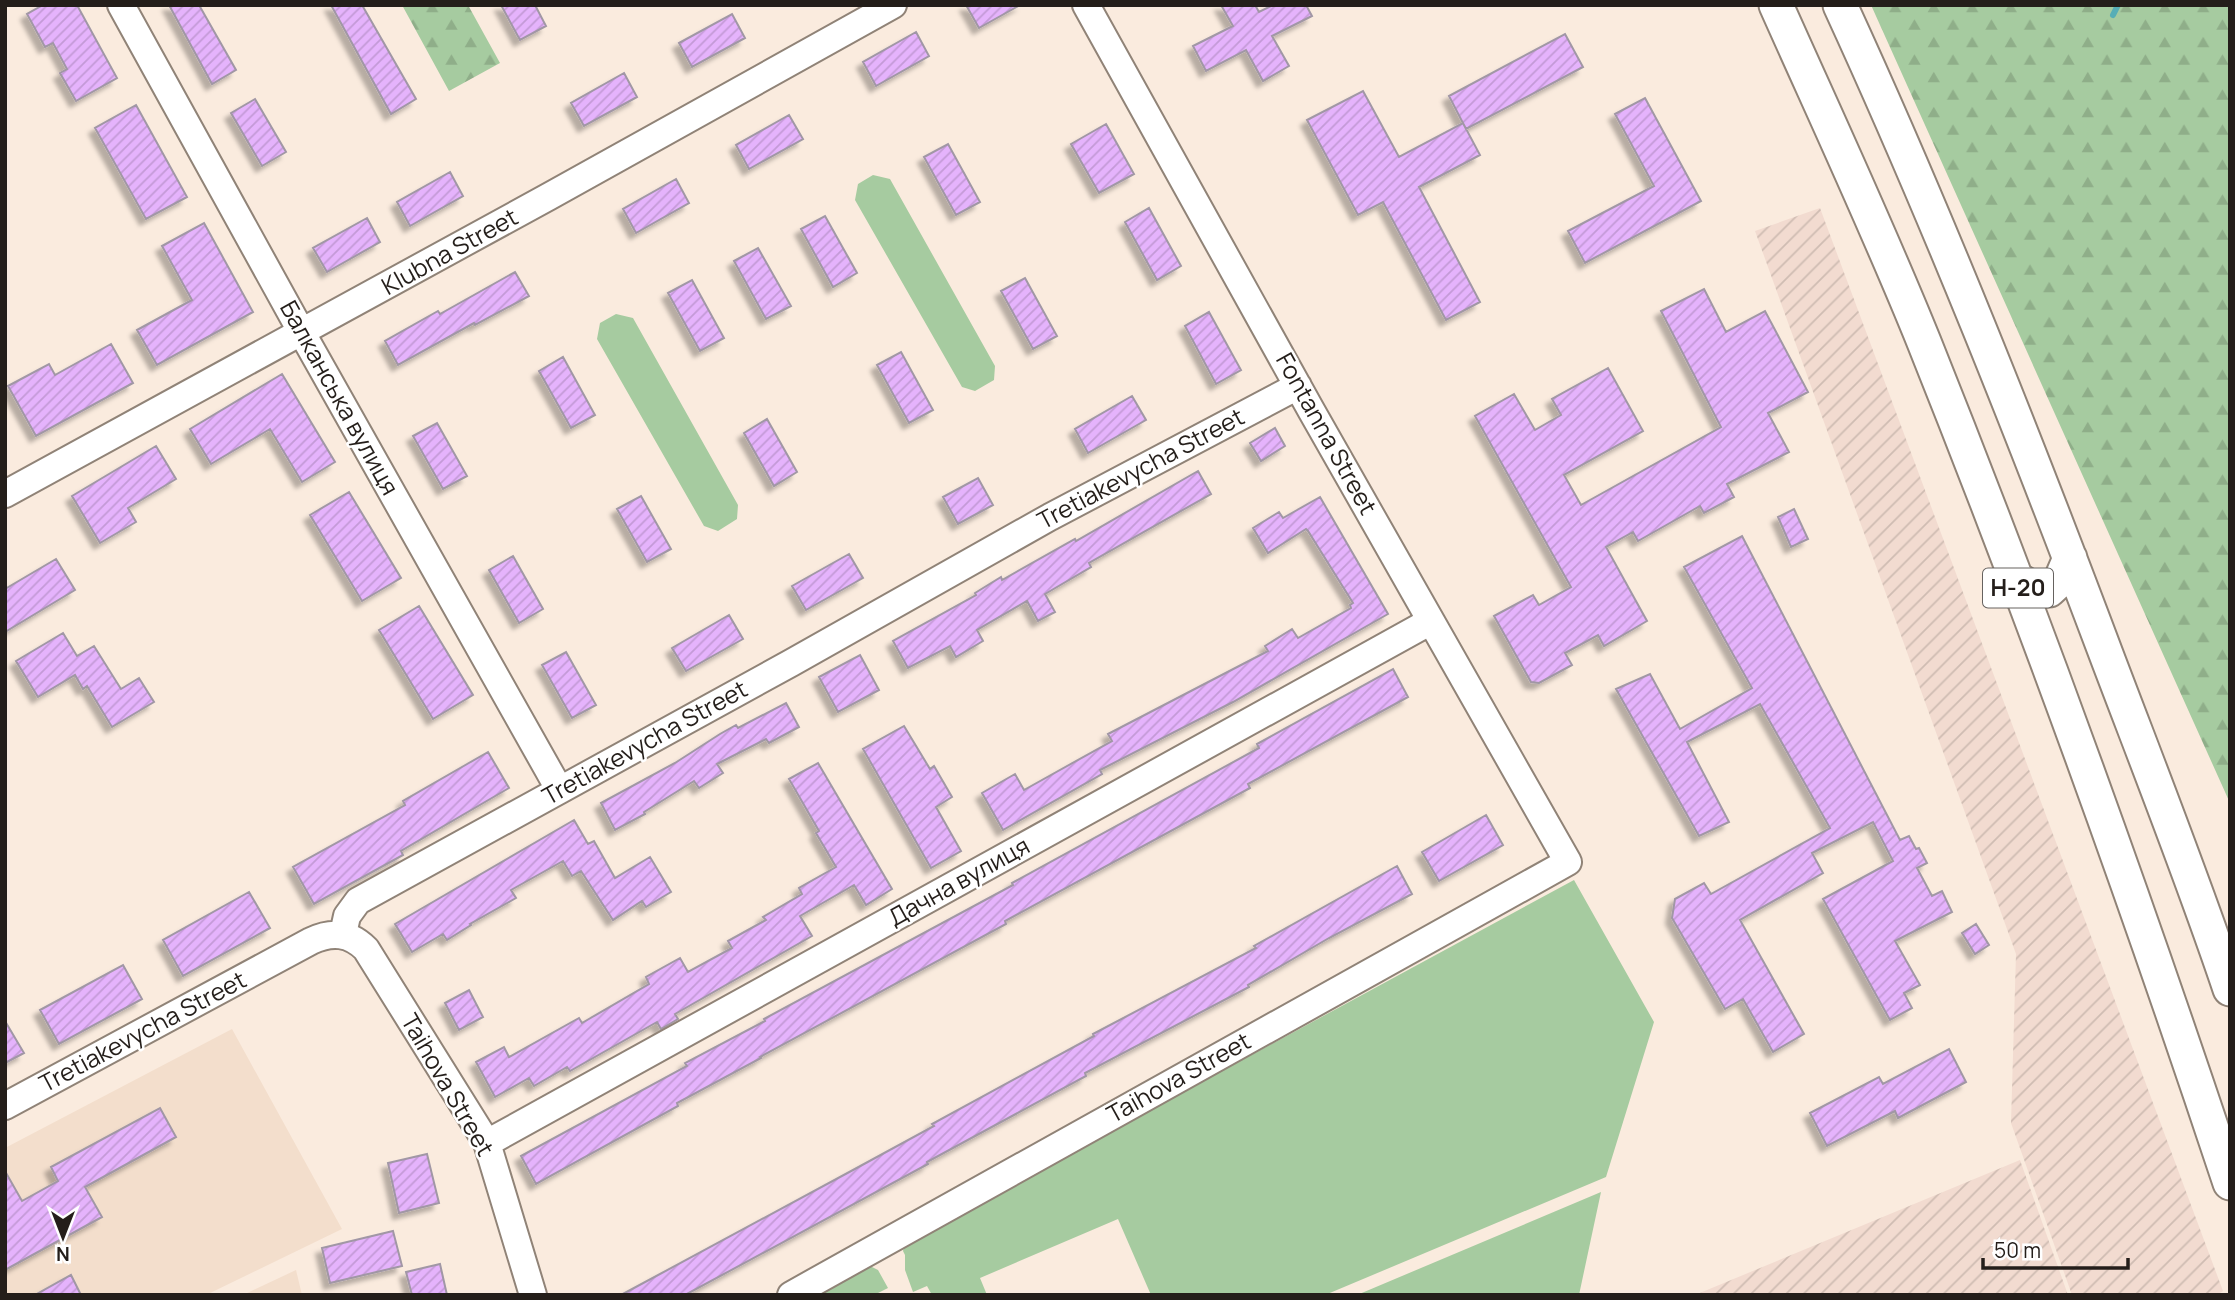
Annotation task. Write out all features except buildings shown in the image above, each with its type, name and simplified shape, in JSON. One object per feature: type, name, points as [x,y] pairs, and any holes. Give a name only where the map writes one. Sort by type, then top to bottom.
[{"type":"main road","name":"Н-20","points":[[1776,5],[1923,340],[2014,577],[2172,1008],[2230,1183]]},
{"type":"main road","name":"Н-20","points":[[1840,5],[1936,222],[2070,558],[2229,986]]},
{"type":"main road","points":[[2014,577],[2033,589],[2049,590],[2061,579],[2070,558]]},
{"type":"street","name":"Балканська вулиця","points":[[121,5],[559,789]]},
{"type":"street","name":"Klubna Street","points":[[5,494],[302,333],[893,5]]},
{"type":"street","name":"Fontanna Street","points":[[1086,5],[1568,862]]},
{"type":"street","name":"Tretiakevycha Street","points":[[5,1106],[311,941],[323,935],[343,934],[347,916],[358,901],[1050,517],[1298,386]]},
{"type":"street","name":"Дачна вулиця","points":[[487,1143],[1431,621]]},
{"type":"street","name":"Taihova Street","points":[[790,1295],[1568,862]]},
{"type":"street","name":"Taihova Street","points":[[343,934],[357,940],[366,949],[487,1143],[533,1295]]},
{"type":"shaded area","points":[[1820,208],[2223,1291],[2217,1295],[2072,1295],[2011,1123],[2016,954],[1755,231]]},
{"type":"shaded area","points":[[232,1029],[342,1229],[206,1295],[5,1295],[5,1148]]},
{"type":"shaded area","points":[[2020,1160],[2068,1295],[1695,1295]]},
{"type":"shaded area","points":[[296,1270],[302,1295],[243,1295]]},
{"type":"green space","points":[[402,5],[468,5],[500,63],[449,91]]},
{"type":"green space","points":[[1871,5],[2230,5],[2230,803]]},
{"type":"green space","points":[[873,175],[890,179],[995,366],[994,380],[975,391],[962,387],[855,200],[858,184]]},
{"type":"green space","points":[[616,314],[633,318],[738,505],[737,519],[718,531],[704,526],[597,339],[600,323]]},
{"type":"green space","points":[[1574,880],[1654,1022],[1606,1177],[1325,1295],[1151,1295],[1118,1219],[980,1278],[987,1295],[932,1295],[927,1286],[913,1292],[905,1270],[903,1251],[905,1244],[914,1238]]},
{"type":"green space","points":[[1601,1192],[1579,1295],[1357,1295]]},
{"type":"green space","points":[[870,1266],[878,1270],[888,1288],[874,1295],[816,1295]]},
{"type":"waterway","points":[[2113,15],[2118,5]]}]
